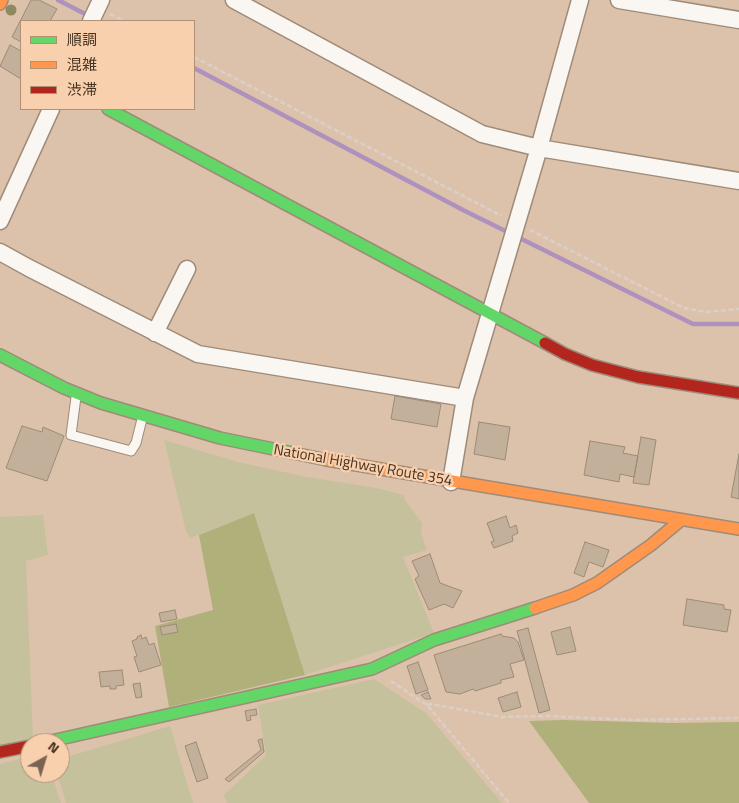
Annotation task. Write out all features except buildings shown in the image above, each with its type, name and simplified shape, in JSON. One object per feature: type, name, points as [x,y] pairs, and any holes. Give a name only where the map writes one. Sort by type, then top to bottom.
[{"type":"main road","points":[[0,4],[2,0]]},
{"type":"main road","points":[[110,110],[490,312],[565,354],[592,365],[638,377],[739,393]]},
{"type":"main road","name":"National Highway Route 354","points":[[0,355],[76,393],[101,403],[220,438],[273,450],[451,482],[739,529]]},
{"type":"main road","points":[[70,737],[372,669],[434,640],[538,607],[598,583],[651,545],[681,520]]},
{"type":"main road","points":[[0,752],[20,748]]},
{"type":"street","points":[[91,20],[101,0]]},
{"type":"street","points":[[234,0],[482,134],[539,148],[739,181]]},
{"type":"street","points":[[451,482],[465,398],[539,148],[580,0]]},
{"type":"street","points":[[619,0],[739,20]]},
{"type":"street","points":[[0,222],[51,110]]},
{"type":"street","points":[[0,252],[198,354],[465,398]]},
{"type":"street","points":[[156,333],[187,269]]},
{"type":"lane","points":[[76,393],[71,435],[130,451],[136,443],[143,416]]},
{"type":"path","points":[[195,59],[684,308],[706,312],[739,310]]},
{"type":"path","points":[[372,669],[428,705],[509,803]]},
{"type":"path","points":[[428,705],[502,717],[544,716],[636,720],[739,718]]},
{"type":"shaded area","points":[[164,440],[238,462],[404,495],[405,500],[422,523],[421,533],[427,550],[403,557],[434,633],[305,675],[254,513],[190,538],[186,532]]},
{"type":"shaded area","points":[[43,515],[48,555],[26,561],[33,733],[20,733],[20,741],[0,745],[0,517]]},
{"type":"shaded area","points":[[374,679],[426,713],[502,803],[227,803],[224,795],[266,755],[258,705]]},
{"type":"shaded area","points":[[170,726],[193,803],[66,803],[60,783],[70,783],[70,756]]},
{"type":"shaded area","points":[[20,759],[20,783],[54,783],[61,803],[0,803],[0,764]]},
{"type":"green space","points":[[254,513],[305,675],[169,707],[155,626],[213,610],[199,535]]},
{"type":"green space","points":[[529,721],[671,723],[739,722],[739,803],[589,803]]},
{"type":"waterway","points":[[58,0],[89,16]]},
{"type":"waterway","points":[[195,69],[463,210],[693,324],[739,324]]},
{"type":"traffic: fast","points":[[110,110],[545,343]]},
{"type":"traffic: fast","points":[[0,355],[64,388],[101,403],[220,438],[327,460]]},
{"type":"traffic: fast","points":[[70,737],[372,669],[434,640],[535,608]]},
{"type":"traffic: slow","points":[[0,4],[2,0]]},
{"type":"traffic: slow","points":[[327,460],[739,529]]},
{"type":"traffic: slow","points":[[535,608],[573,595],[597,583],[651,545],[681,520]]},
{"type":"traffic: jam","points":[[545,343],[592,365],[638,377],[739,393]]},
{"type":"traffic: jam","points":[[0,752],[20,748]]}]
